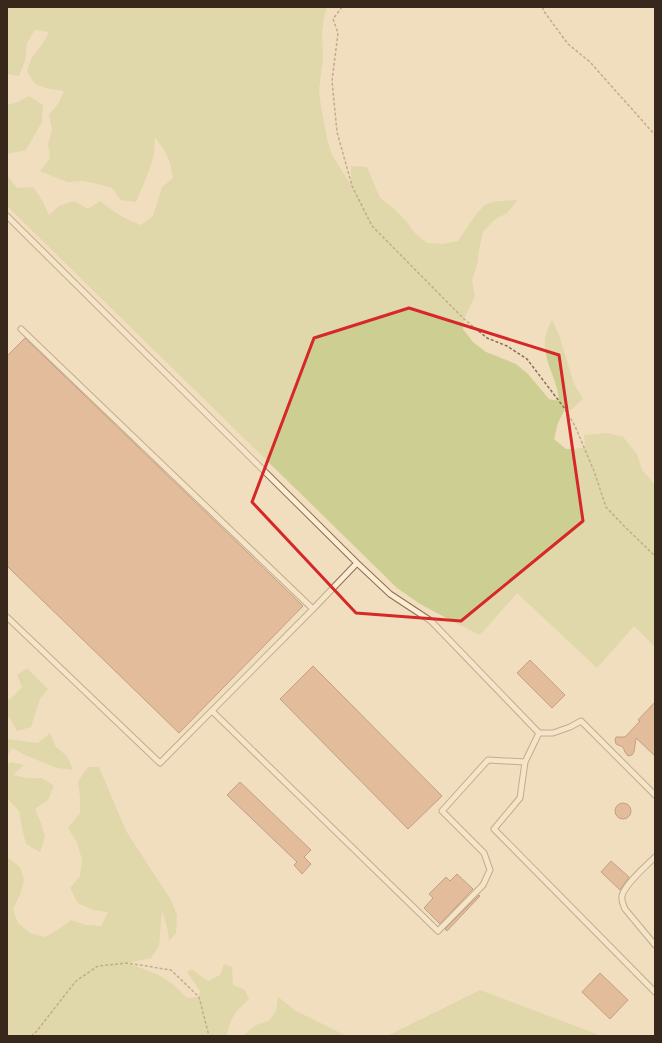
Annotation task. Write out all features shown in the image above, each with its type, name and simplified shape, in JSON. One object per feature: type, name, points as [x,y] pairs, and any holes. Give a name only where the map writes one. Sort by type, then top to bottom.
[{"type":"lane","points":[[7,216],[357,564],[390,594],[431,621],[538,733],[553,733],[581,721],[655,795]]},
{"type":"lane","points":[[21,329],[313,609]]},
{"type":"lane","points":[[7,617],[160,763],[357,564]]},
{"type":"lane","points":[[212,711],[438,931],[483,885],[490,870],[484,853],[442,811],[488,760],[525,762]]},
{"type":"lane","points":[[538,733],[525,762],[520,798],[494,828],[655,992]]},
{"type":"lane","points":[[655,857],[625,888],[622,895],[622,902],[625,909],[655,945]]},
{"type":"path","points":[[342,7],[333,19],[338,33],[332,81],[337,132],[352,186],[372,226],[464,319],[487,338],[506,346],[526,359],[562,405],[576,426],[594,471],[606,507],[655,556]]},
{"type":"path","points":[[542,7],[568,44],[590,62],[655,135]]},
{"type":"path","points":[[31,1036],[36,1032],[76,980],[98,966],[127,963],[171,970],[199,997],[209,1036]]},
{"type":"highlighted area","points":[[409,308],[559,355],[583,521],[461,621],[356,613],[252,502],[314,338]]},
{"type":"green space","points":[[7,7],[327,7],[322,32],[323,58],[319,90],[321,106],[327,139],[332,155],[351,185],[351,166],[367,167],[380,198],[393,208],[415,233],[427,243],[443,244],[458,241],[483,206],[494,202],[518,200],[507,213],[494,220],[483,232],[477,265],[472,280],[475,296],[464,319],[463,329],[473,342],[486,352],[516,364],[528,374],[549,399],[559,401],[556,384],[545,351],[546,334],[552,320],[559,335],[574,384],[583,399],[571,410],[565,409],[558,423],[554,439],[566,449],[585,448],[584,435],[608,433],[623,437],[637,454],[642,470],[655,485],[655,647],[634,626],[597,668],[517,593],[480,635],[420,604],[397,588],[7,206],[7,175],[17,188],[33,187],[42,200],[49,215],[59,206],[74,201],[88,209],[100,201],[119,215],[141,225],[153,216],[162,187],[173,178],[170,163],[164,149],[155,138],[154,154],[149,171],[136,202],[121,200],[112,188],[83,181],[68,182],[40,171],[50,159],[48,144],[52,130],[49,115],[58,104],[64,91],[49,89],[35,84],[27,71],[32,57],[42,45],[49,32],[35,30],[27,43],[25,61],[19,76],[7,74]]},
{"type":"green space","points":[[29,96],[43,105],[42,122],[26,150],[7,154],[7,105]]},
{"type":"green space","points":[[27,668],[48,689],[40,699],[31,727],[17,731],[9,717],[7,718],[7,699],[11,699],[22,687],[17,675]]},
{"type":"green space","points":[[50,733],[56,747],[67,756],[73,770],[57,768],[27,756],[12,748],[7,756],[7,739],[38,743]]},
{"type":"green space","points":[[10,762],[24,765],[13,775],[27,778],[42,778],[54,786],[48,800],[35,809],[45,837],[40,852],[26,844],[19,811],[9,800],[7,800],[7,767]]},
{"type":"green space","points":[[88,767],[99,767],[126,831],[171,900],[177,915],[176,933],[169,941],[162,910],[159,946],[151,958],[128,963],[157,974],[173,984],[187,998],[199,997],[200,991],[187,972],[191,969],[208,981],[220,975],[224,964],[232,967],[233,985],[245,990],[249,999],[234,1015],[226,1036],[7,1036],[7,857],[20,867],[24,880],[20,895],[13,909],[18,923],[30,933],[45,937],[71,920],[86,925],[101,926],[108,912],[93,910],[78,903],[70,888],[80,876],[82,860],[77,842],[68,828],[80,813],[78,781]]},
{"type":"green space","points":[[480,990],[602,1036],[387,1036]]},
{"type":"green space","points":[[278,997],[296,1011],[345,1035],[361,1036],[245,1036],[245,1034],[256,1025],[269,1021],[276,1011]]},
{"type":"building","points":[[25,338],[303,606],[179,733],[7,566],[7,356]]},
{"type":"building","points":[[530,660],[565,695],[552,708],[517,673]]},
{"type":"building","points":[[313,666],[442,796],[408,829],[280,699]]},
{"type":"building","points":[[655,702],[655,756],[636,738],[634,752],[632,755],[628,756],[623,747],[616,744],[616,737],[625,737]]},
{"type":"building","points":[[240,782],[311,850],[304,857],[311,864],[302,874],[294,865],[297,862],[227,795]]},
{"type":"building","points":[[623,803],[630,808],[631,811],[626,818],[623,819],[616,814],[615,811],[620,804]]},
{"type":"building","points":[[611,861],[629,877],[620,890],[601,872]]},
{"type":"building","points":[[457,874],[473,889],[440,924],[424,908],[433,898],[429,894],[446,877],[450,881]]},
{"type":"building","points":[[479,895],[480,896],[447,931],[445,929]]},
{"type":"building","points":[[600,973],[628,1000],[610,1019],[582,992]]}]
